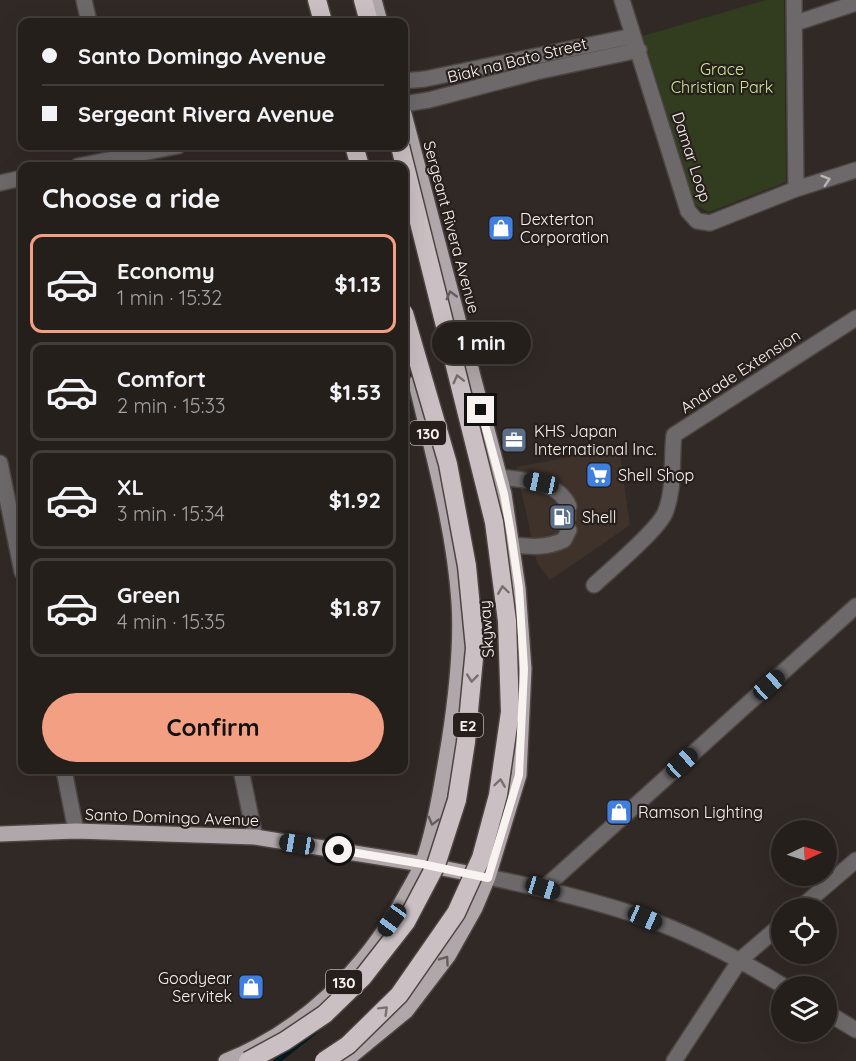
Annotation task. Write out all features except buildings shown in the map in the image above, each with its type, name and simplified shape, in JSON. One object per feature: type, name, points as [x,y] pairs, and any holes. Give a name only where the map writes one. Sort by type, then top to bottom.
[{"type":"highway","points":[[318,0],[322,18]]},
{"type":"highway","points":[[363,0],[368,18]]},
{"type":"highway","name":"Skyway","points":[[324,1061],[348,1045],[399,995],[456,913],[481,858],[498,795],[510,712],[507,621],[494,522],[408,178]]},
{"type":"highway","name":"Skyway","points":[[248,1061],[285,1041],[325,1014],[363,977],[406,922],[436,865],[458,800],[475,648],[467,567],[448,464],[408,327]]},
{"type":"main road","points":[[324,0],[329,18]]},
{"type":"main road","points":[[374,0],[379,18]]},
{"type":"main road","name":"Sergeant Rivera Avenue","points":[[345,1061],[406,1011],[448,956],[475,908],[488,878],[519,775],[524,669],[519,588],[513,545],[499,477],[408,129]]},
{"type":"main road","name":"130","points":[[226,1061],[254,1050],[285,1030],[351,975],[392,920],[422,864],[440,798],[457,693],[459,603],[450,535],[408,348]]},
{"type":"main road","name":"Santo Domingo Avenue","points":[[0,834],[76,831],[255,837],[422,864],[488,878]]},
{"type":"street","points":[[84,0],[87,18]]},
{"type":"street","name":"Damar Loop","points":[[622,0],[688,211],[697,221],[710,223],[796,189]]},
{"type":"street","points":[[794,0],[796,189],[856,170]]},
{"type":"street","points":[[796,23],[856,3]]},
{"type":"street","name":"Biak na Bato Street","points":[[408,81],[633,36]]},
{"type":"street","name":"Biak na Bato Street","points":[[408,103],[639,50]]},
{"type":"street","points":[[95,162],[155,150]]},
{"type":"street","points":[[0,183],[18,179]]},
{"type":"street","name":"Andrade Extension","points":[[594,585],[641,541],[665,514],[672,485],[671,458],[674,435],[856,318]]},
{"type":"street","points":[[0,463],[6,520],[18,559]]},
{"type":"street","points":[[499,477],[522,479],[553,488],[564,494],[569,506]]},
{"type":"street","points":[[513,545],[540,547],[554,545],[564,540],[569,530]]},
{"type":"street","points":[[543,888],[856,606]]},
{"type":"street","points":[[65,774],[76,831]]},
{"type":"street","points":[[242,774],[255,837]]},
{"type":"street","points":[[812,898],[856,860]]},
{"type":"street","name":"Santo Domingo Avenue","points":[[488,878],[543,888],[645,918],[740,960],[771,979]]},
{"type":"street","points":[[674,1061],[740,960],[771,933]]},
{"type":"street","points":[[837,1019],[856,1030]]},
{"type":"shaded area","points":[[619,448],[630,525],[550,580],[537,563],[516,467]]},
{"type":"green space","name":"Grace Christian Park","points":[[766,0],[784,0],[786,182],[709,212],[695,205],[643,36]]},
{"type":"waterway","points":[[277,1061],[315,1031]]},
{"type":"tunnel","points":[[569,506],[569,530]]},
{"type":"place","name":"Dexterton Corporation","points":[[501,228]]},
{"type":"place","name":"KHS Japan International Inc.","points":[[514,440]]},
{"type":"place","name":"Shell Shop","points":[[599,475]]},
{"type":"place","name":"Shell","points":[[562,517]]},
{"type":"place","name":"Ramson Lighting","points":[[619,812]]},
{"type":"place","name":"Goodyear Servitek","points":[[251,987]]},
{"type":"route","points":[[339,850],[488,878],[519,775],[524,669],[519,588],[511,534],[504,494],[481,410]]}]
